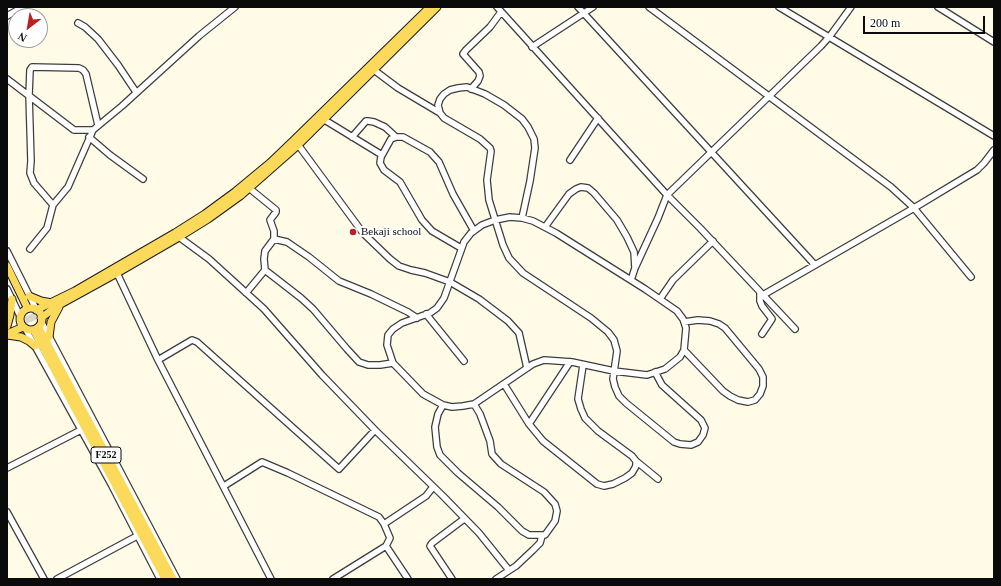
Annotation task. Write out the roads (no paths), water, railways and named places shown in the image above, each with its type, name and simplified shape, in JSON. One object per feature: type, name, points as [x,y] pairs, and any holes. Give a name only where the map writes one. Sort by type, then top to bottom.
[{"type":"main road","points":[[7,335],[24,327],[34,329],[38,326],[41,319],[60,304],[116,271],[205,214],[235,192],[323,119],[374,70],[430,7]]},
{"type":"main road","points":[[24,327],[20,322],[22,311],[27,308],[36,309],[52,303],[179,237],[208,219],[249,188],[393,47],[437,7]]},
{"type":"main road","points":[[7,266],[24,306],[7,276]]},
{"type":"main road","points":[[29,296],[41,301],[52,303]]},
{"type":"main road","points":[[7,327],[12,299]]},
{"type":"main road","points":[[49,336],[51,322],[60,304]]},
{"type":"main road","points":[[36,309],[40,313],[41,319]]},
{"type":"main road","points":[[7,327],[20,317]]},
{"type":"main road","name":"F252","points":[[165,579],[38,332],[173,579]]},
{"type":"main road","points":[[7,335],[21,337],[36,346]]},
{"type":"street","points":[[7,16],[23,7]]},
{"type":"street","points":[[30,249],[47,228],[53,205],[68,188],[93,130],[122,106],[199,36],[236,7]]},
{"type":"street","points":[[497,7],[667,195],[713,241],[795,329]]},
{"type":"street","points":[[578,7],[815,265]]},
{"type":"street","points":[[532,47],[593,7]]},
{"type":"street","points":[[649,7],[890,187],[914,208],[970,277]]},
{"type":"street","points":[[779,7],[830,36],[994,136]]},
{"type":"street","points":[[631,280],[667,195],[830,36],[851,7]]},
{"type":"street","points":[[938,7],[994,42]]},
{"type":"street","points":[[471,88],[478,81],[480,76],[479,72],[464,54],[466,50],[490,27],[501,12]]},
{"type":"street","points":[[78,23],[85,27],[98,39],[136,92]]},
{"type":"street","points":[[53,205],[34,183],[30,173],[32,162],[29,95],[30,70],[32,67],[79,68],[86,74],[98,125]]},
{"type":"street","points":[[374,70],[398,88],[440,113],[444,118],[480,139],[490,148],[491,155],[488,189],[495,220],[503,245],[516,268],[591,318],[608,332],[616,345],[613,379],[619,396],[626,404],[674,442],[691,445],[698,442],[703,435],[705,428],[701,420],[662,386],[655,372]]},
{"type":"street","points":[[7,79],[74,130],[93,130]]},
{"type":"street","points":[[440,113],[438,104],[444,94],[450,90],[458,88],[471,88],[504,105],[522,119],[534,139],[535,148],[534,161],[522,218]]},
{"type":"street","points":[[570,160],[598,118]]},
{"type":"street","points":[[323,119],[382,155]]},
{"type":"street","points":[[352,137],[366,121],[374,122],[384,127],[396,137]]},
{"type":"street","points":[[89,137],[110,155],[143,179]]},
{"type":"street","points":[[461,248],[432,231],[422,220],[400,182],[384,170],[380,163],[382,155],[391,138],[403,137],[430,152],[439,162],[453,194],[474,231]]},
{"type":"street","points":[[296,142],[363,233],[399,266],[450,282],[479,299],[516,328],[519,333],[527,368]]},
{"type":"street","points":[[762,334],[772,319],[760,301],[762,293],[815,265],[977,170],[994,150]]},
{"type":"street","points":[[545,227],[569,194],[581,187],[588,188],[617,220],[627,236],[634,252],[635,268]]},
{"type":"street","points":[[246,293],[265,270],[265,251],[274,239],[274,231],[270,222],[276,214],[276,210],[249,188]]},
{"type":"street","points":[[510,217],[522,218],[545,227],[631,280],[677,311],[686,328],[684,350],[680,357],[665,369],[647,375],[614,371],[570,362],[544,360],[533,364],[474,404],[452,407],[443,405],[423,394],[394,362],[387,345],[388,335],[393,329],[402,323],[417,318],[437,308],[444,298],[461,248],[464,242],[474,231],[482,225],[495,220],[510,217]]},
{"type":"street","points":[[179,237],[209,259],[264,309],[322,375],[479,533],[508,570]]},
{"type":"street","points":[[274,239],[287,242],[309,257],[328,274],[339,281],[371,294],[417,318]]},
{"type":"street","points":[[660,299],[673,280],[713,241]]},
{"type":"street","points":[[7,251],[36,309]]},
{"type":"street","points":[[265,270],[313,309],[359,362],[368,365],[380,365],[394,362]]},
{"type":"street","points":[[116,271],[158,360],[271,579]]},
{"type":"street","points":[[7,289],[20,317]]},
{"type":"street","points":[[426,314],[464,361]]},
{"type":"street","points":[[41,319],[177,579]]},
{"type":"street","points":[[684,322],[698,320],[710,321],[725,328],[759,369],[763,377],[763,386],[760,394],[755,400],[748,402],[738,400],[730,396],[684,350]]},
{"type":"street","points":[[24,327],[36,346],[160,579]]},
{"type":"street","points":[[158,360],[192,340],[197,342],[243,382],[298,434],[339,469],[375,430]]},
{"type":"street","points":[[529,424],[570,362]]},
{"type":"street","points":[[584,365],[578,399],[585,418],[598,431],[632,456],[658,479]]},
{"type":"street","points":[[504,384],[529,424],[543,441],[574,464],[597,484],[604,486],[613,484],[625,478],[632,473],[636,466],[636,461]]},
{"type":"street","points":[[443,405],[438,414],[435,427],[437,447],[440,455],[458,473],[498,507],[522,531],[530,535],[542,536],[547,534],[554,521],[557,511],[555,504],[544,492],[501,464],[492,454],[490,441],[480,414],[474,404]]},
{"type":"street","points":[[7,468],[81,430]]},
{"type":"street","points":[[224,486],[262,462],[379,517],[390,538],[386,546],[333,579]]},
{"type":"street","points":[[384,524],[426,496],[433,487]]},
{"type":"street","points":[[7,512],[9,519],[44,579]]},
{"type":"street","points":[[452,579],[430,546],[464,519]]},
{"type":"street","points":[[57,579],[137,536]]},
{"type":"street","points":[[496,579],[516,566],[534,550],[540,543],[542,536]]},
{"type":"street","points":[[386,546],[408,579]]},
{"type":"tunnel","points":[[26,305],[40,330]]},
{"type":"tunnel","points":[[27,316],[35,333]]},
{"type":"place","name":"Bekaji school","points":[[353,232]]}]
